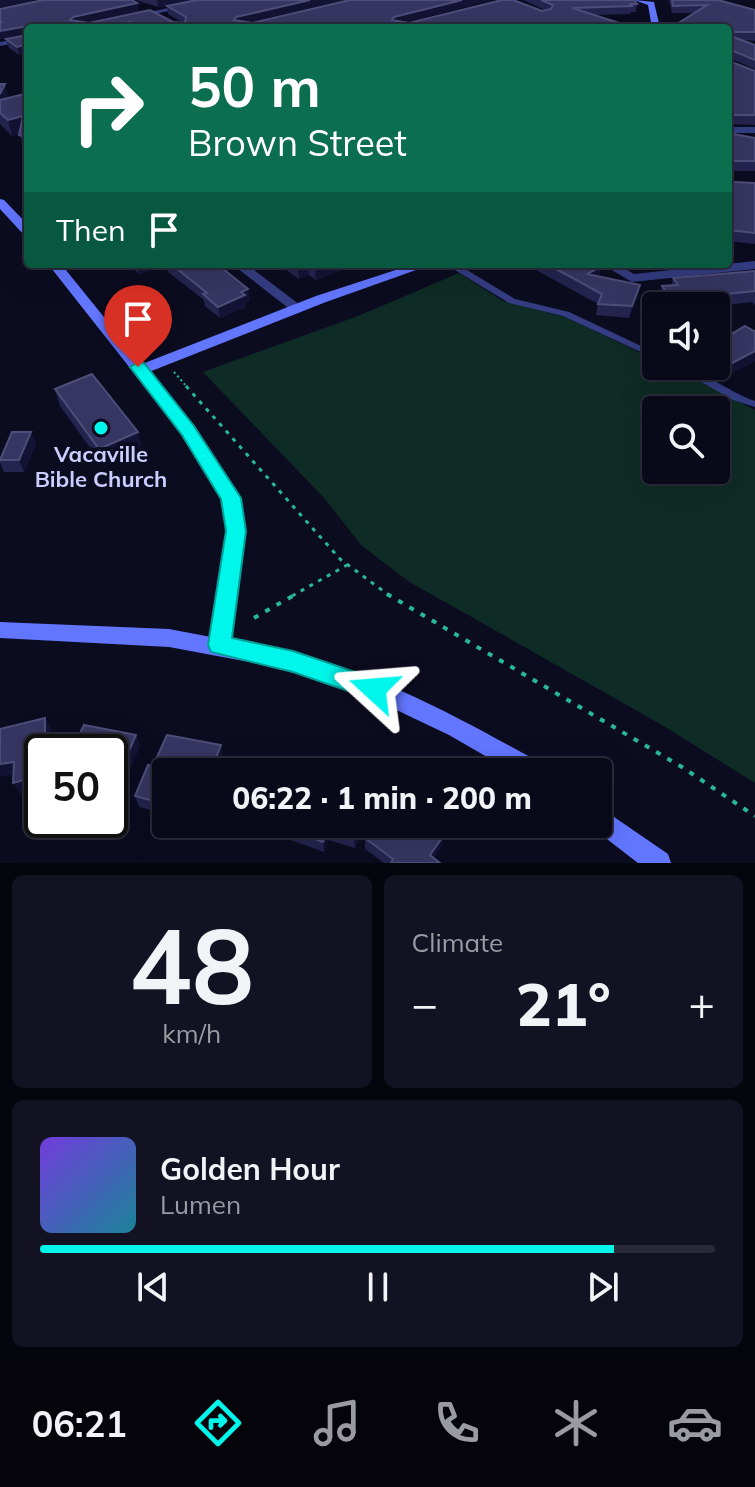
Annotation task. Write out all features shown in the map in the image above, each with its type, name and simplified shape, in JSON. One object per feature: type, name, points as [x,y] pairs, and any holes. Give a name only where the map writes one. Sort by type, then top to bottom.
[{"type":"street","points":[[131,17],[215,0]]},
{"type":"street","points":[[638,0],[651,4],[655,24]]},
{"type":"street","points":[[140,5],[167,20]]},
{"type":"street","points":[[0,44],[24,40]]},
{"type":"street","points":[[732,130],[755,130]]},
{"type":"street","points":[[0,202],[24,224]]},
{"type":"street","points":[[732,267],[755,265]]},
{"type":"street","points":[[57,268],[188,430],[231,498],[236,531],[220,645]]},
{"type":"street","points":[[243,268],[297,308]]},
{"type":"street","points":[[140,370],[297,308],[415,268]]},
{"type":"street","points":[[615,268],[632,278],[727,268]]},
{"type":"street","points":[[0,630],[169,638],[220,645],[293,661],[374,689],[457,728],[510,758]]},
{"type":"street","points":[[612,828],[659,863]]},
{"type":"lane","points":[[458,268],[512,301],[566,314],[642,349]]},
{"type":"lane","points":[[703,380],[736,398],[755,404]]},
{"type":"path","points":[[174,372],[347,565],[395,600],[682,767],[755,816]]},
{"type":"path","points":[[254,618],[347,565]]},
{"type":"green space","points":[[459,273],[503,301],[565,317],[642,353],[642,380],[696,380],[728,396],[642,396],[642,484],[730,484],[730,397],[755,410],[755,783],[662,725],[408,581],[361,545],[325,499],[203,372],[358,316]]},
{"type":"building","points":[[43,0],[132,0],[137,3],[70,20],[89,23],[150,10],[173,22],[185,23],[186,17],[167,6],[197,0],[310,0],[234,20],[252,23],[350,0],[462,0],[392,20],[409,23],[502,0],[513,0],[542,11],[551,9],[553,5],[541,0],[634,0],[637,4],[572,8],[622,24],[133,24],[121,24],[24,24],[24,27],[0,31],[0,9]]},
{"type":"building","points":[[672,0],[718,0],[755,10],[755,32],[732,32],[732,24],[677,24],[707,5],[673,6]]},
{"type":"building","points":[[24,36],[24,45],[17,47],[6,39]]},
{"type":"building","points":[[732,36],[755,45],[755,60],[732,50]]},
{"type":"building","points":[[732,62],[755,71],[755,115],[732,114]]},
{"type":"building","points":[[24,94],[24,137],[19,135],[23,116],[8,120],[0,113],[0,100]]},
{"type":"building","points":[[732,134],[755,138],[755,161],[732,161]]},
{"type":"building","points":[[732,182],[755,183],[755,233],[732,230]]},
{"type":"building","points":[[176,268],[222,268],[248,289],[241,292],[245,295],[218,307],[203,294],[207,293]]},
{"type":"building","points":[[554,268],[598,268],[587,274],[640,285],[632,306],[598,304],[602,294]]},
{"type":"building","points":[[755,271],[755,291],[730,294],[666,292],[662,286],[678,285],[673,278]]},
{"type":"building","points":[[745,326],[755,331],[755,351],[730,364],[730,335]]},
{"type":"building","name":"Vacaville Bible Church","points":[[92,374],[138,432],[99,449],[55,389]]},
{"type":"building","points":[[12,432],[31,432],[19,460],[0,460]]},
{"type":"building","points":[[45,718],[45,734],[24,734],[24,780],[13,783],[14,762],[0,764],[0,729]]},
{"type":"building","points":[[84,725],[136,735],[128,753],[128,734],[80,734]]},
{"type":"building","points":[[167,735],[221,745],[216,758],[157,758]]},
{"type":"building","points":[[148,765],[152,766],[152,800],[135,796]]},
{"type":"building","points":[[365,838],[442,838],[430,855],[440,863],[391,863],[393,859]]},
{"type":"place","name":"Vacaville Bible Church","points":[[101,428]]},
{"type":"route","points":[[138,367],[188,430],[222,479],[231,498],[236,531],[220,645],[293,661],[374,689]]}]
